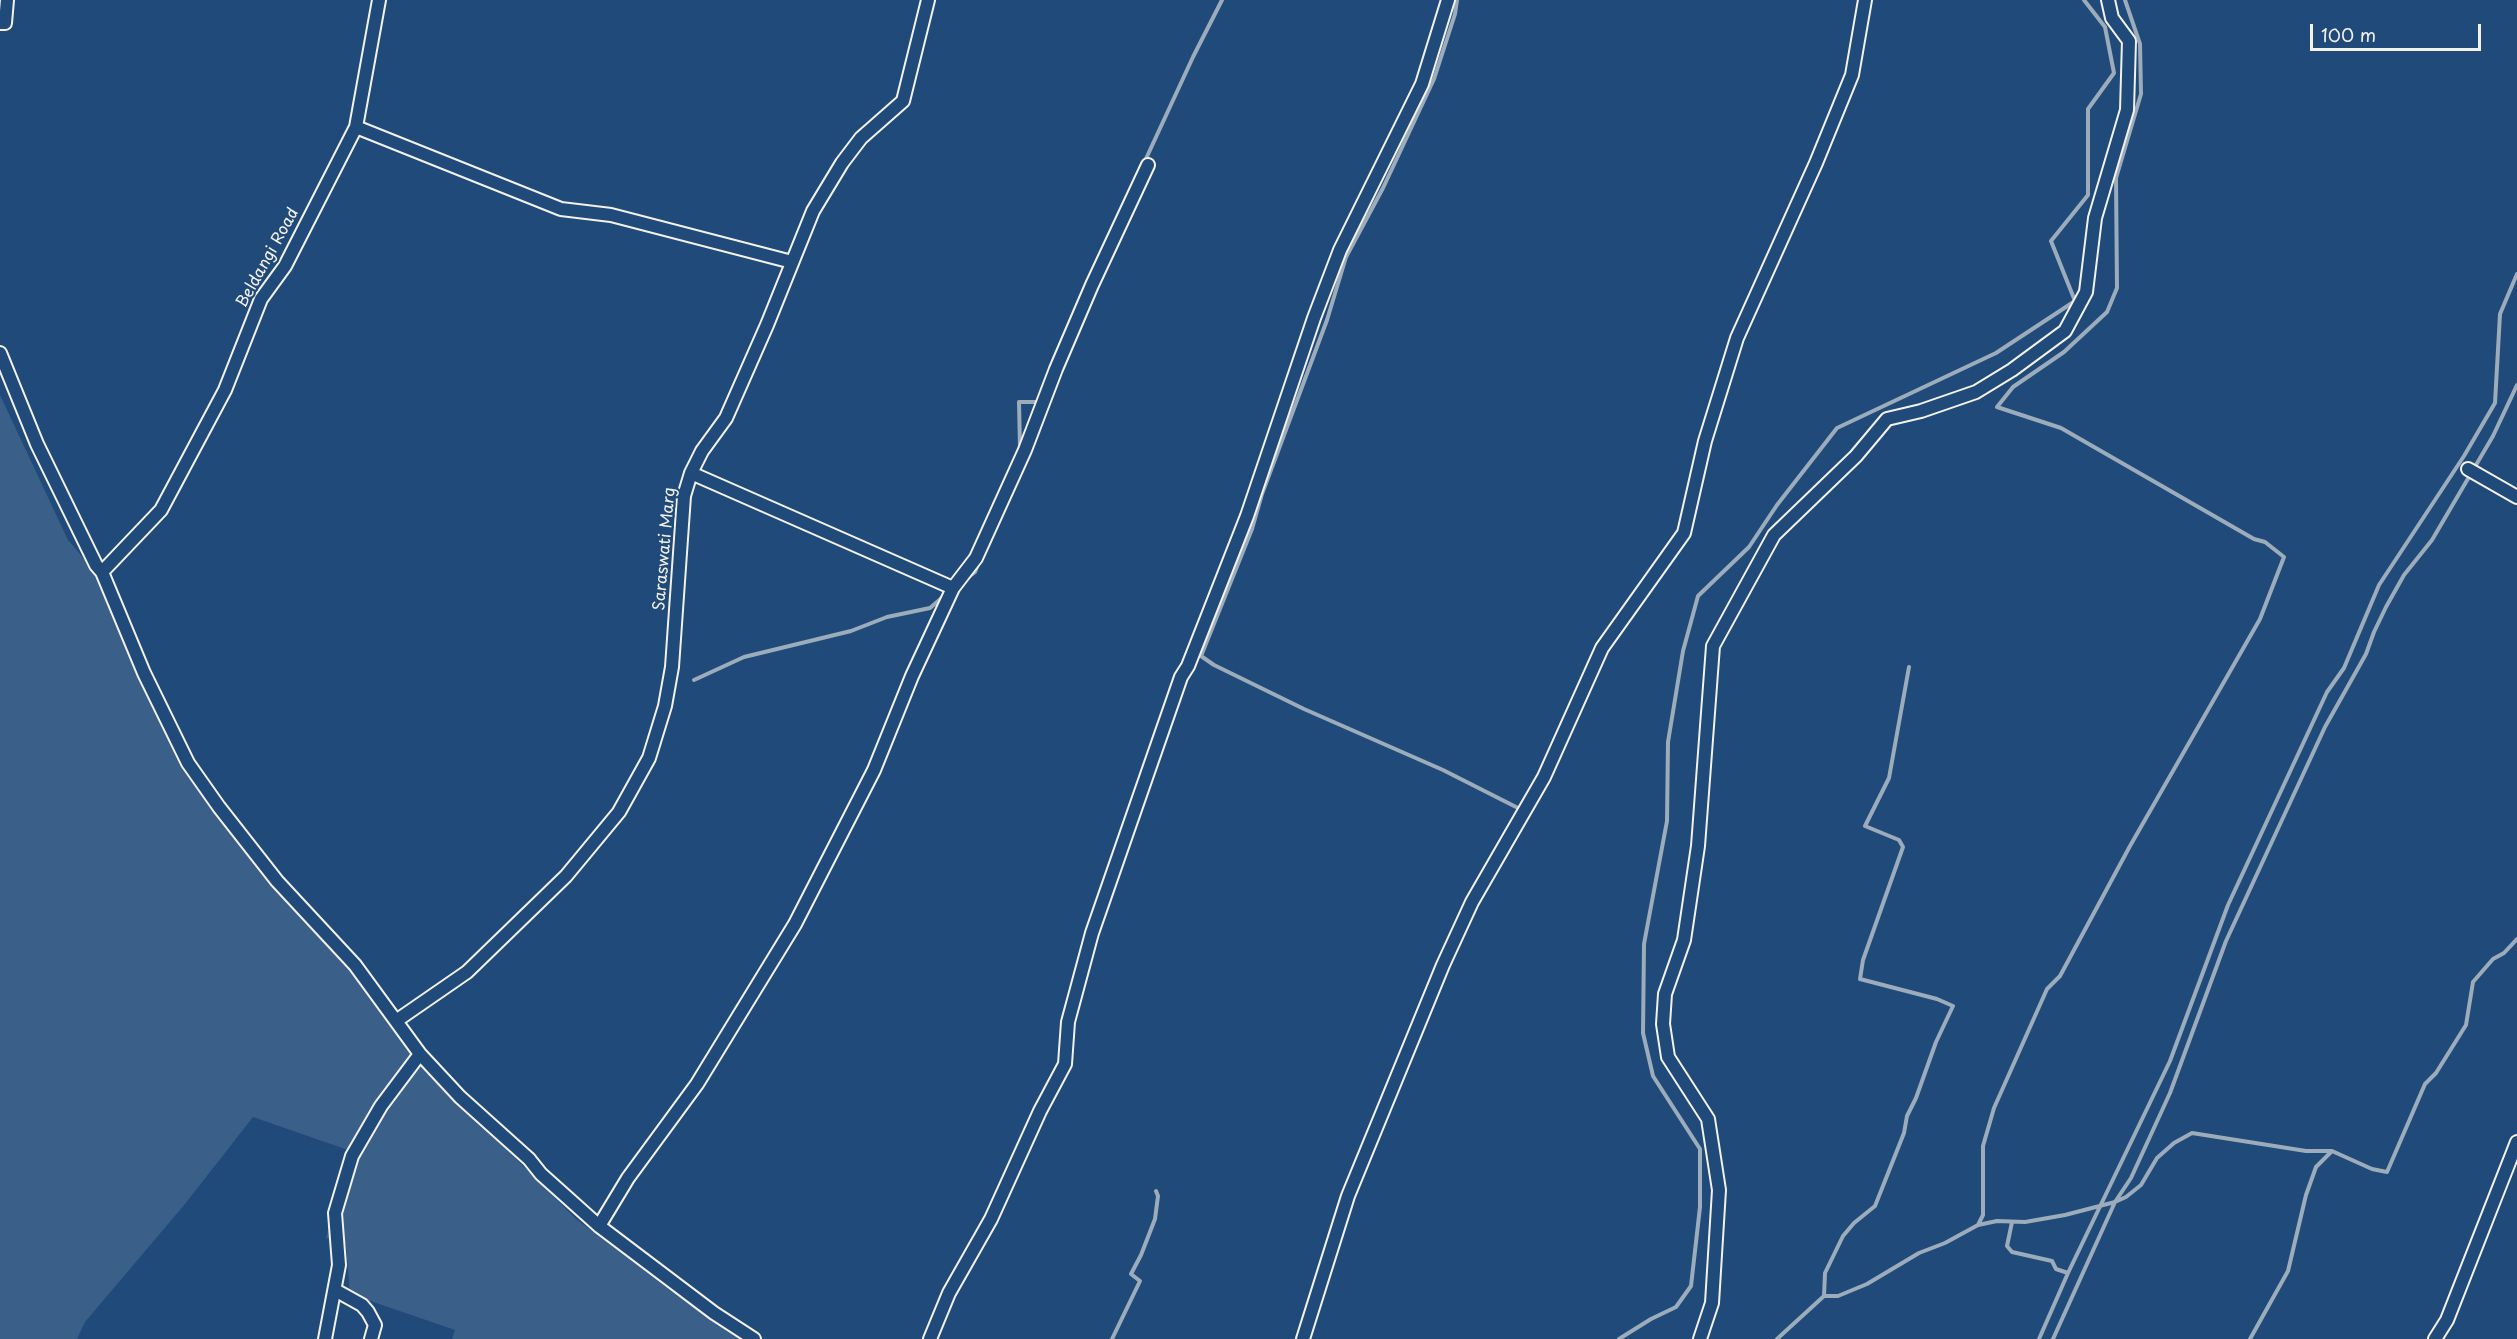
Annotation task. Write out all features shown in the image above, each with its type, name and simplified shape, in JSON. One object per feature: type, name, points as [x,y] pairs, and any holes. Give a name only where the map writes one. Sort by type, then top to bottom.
[{"type":"street","points":[[0,23],[5,23],[7,0]]},
{"type":"street","name":"Beldangi Road","points":[[102,572],[161,510],[225,390],[261,299],[285,266],[356,127],[379,0]]},
{"type":"street","name":"Saraswati Marg","points":[[396,1021],[467,972],[566,876],[620,812],[649,758],[665,706],[672,667],[684,496],[691,473],[702,451],[726,418],[760,342],[813,211],[842,163],[861,138],[903,101],[928,0]]},
{"type":"street","points":[[930,1339],[949,1293],[991,1220],[1040,1111],[1065,1064],[1068,1022],[1092,933],[1177,688],[1188,666],[1247,516],[1314,318],[1340,250],[1422,84],[1448,0]]},
{"type":"street","points":[[1303,1339],[1348,1196],[1443,965],[1472,902],[1544,777],[1602,648],[1684,533],[1705,441],[1737,338],[1816,163],[1852,75],[1865,0]]},
{"type":"street","points":[[1700,1339],[1712,1303],[1719,1190],[1708,1119],[1668,1057],[1663,1024],[1665,994],[1684,940],[1698,846],[1713,646],[1773,535],[1856,456],[1887,419],[1921,411],[1976,392],[2012,370],[2065,331],[2086,292],[2095,218],[2127,110],[2129,41],[2112,18],[2108,0]]},
{"type":"street","points":[[356,127],[561,209],[611,215],[792,262]]},
{"type":"street","points":[[599,1226],[628,1178],[704,1074],[795,924],[874,770],[912,676],[953,588],[976,558],[1025,450],[1056,369],[1148,165]]},
{"type":"street","points":[[0,353],[37,444],[96,565],[102,572],[144,673],[188,763],[277,882],[355,964],[420,1054],[460,1097],[530,1159],[542,1174],[599,1226],[714,1313],[754,1339]]},
{"type":"street","points":[[2468,469],[2517,497]]},
{"type":"street","points":[[691,473],[953,588]]},
{"type":"street","points":[[325,1339],[339,1265],[334,1214],[352,1156],[381,1106],[420,1054]]},
{"type":"street","points":[[2435,1339],[2447,1320],[2517,1142]]},
{"type":"street","points":[[335,1290],[362,1305],[368,1312],[375,1325],[371,1339]]},
{"type":"shaded area","points":[[0,395],[68,540],[104,582],[173,740],[307,913],[444,1083],[481,1124],[576,1219],[671,1291],[741,1339],[452,1339],[455,1330],[350,1294],[346,1245],[326,1238],[348,1150],[253,1117],[185,1204],[85,1322],[77,1339],[0,1339]]},
{"type":"waterway","points":[[1144,163],[1222,0]]},
{"type":"waterway","points":[[1457,0],[1455,14],[1434,79],[1383,188],[1346,257],[1327,320],[1262,494],[1252,529],[1201,656],[1214,665],[1304,709],[1443,770],[1520,809]]},
{"type":"waterway","points":[[1619,1339],[1676,1307],[1691,1286],[1700,1207],[1700,1149],[1653,1076],[1643,1033],[1644,944],[1667,821],[1668,742],[1683,651],[1698,596],[1749,547],[1777,505],[1837,428],[1996,353],[2075,301],[2051,241],[2088,195],[2088,109],[2114,73],[2105,27],[2084,0]]},
{"type":"waterway","points":[[1978,1225],[1983,1215],[1983,1146],[1994,1108],[2047,989],[2060,976],[2130,846],[2260,619],[2284,557],[2265,542],[2254,539],[2061,428],[1997,407],[2013,387],[2064,352],[2107,312],[2117,288],[2116,178],[2141,94],[2140,44],[2125,0]]},
{"type":"waterway","points":[[2068,1273],[2170,1061],[2228,905],[2327,692],[2344,668],[2379,585],[2464,456],[2495,403],[2500,314],[2517,274]]},
{"type":"waterway","points":[[1050,370],[1063,338]]},
{"type":"waterway","points":[[2053,1339],[2115,1202],[2131,1178],[2170,1093],[2226,941],[2325,727],[2366,654],[2386,607],[2404,575],[2432,540],[2493,436],[2517,385]]},
{"type":"waterway","points":[[1020,448],[1019,402],[1040,402]]},
{"type":"waterway","points":[[966,579],[975,572],[978,564]]},
{"type":"waterway","points":[[694,680],[744,657],[851,631],[887,617],[930,608],[944,596]]},
{"type":"waterway","points":[[1824,1296],[1825,1273],[1843,1236],[1854,1223],[1875,1206],[1904,1133],[1907,1116],[1953,1006],[1937,999],[1860,979],[1863,960],[1903,847],[1899,840],[1865,826],[1889,778],[1909,667]]},
{"type":"waterway","points":[[1777,1339],[1824,1296],[1838,1296],[1867,1284],[1919,1253],[1945,1243],[1978,1225],[1997,1221],[2025,1222],[2065,1215],[2126,1197],[2141,1185],[2157,1158],[2174,1143],[2192,1133],[2306,1151],[2332,1151],[2372,1169],[2387,1172],[2425,1084],[2436,1073],[2466,1025],[2473,982],[2493,959],[2504,953],[2517,939]]},
{"type":"waterway","points":[[2250,1339],[2288,1271],[2306,1195],[2316,1167],[2332,1151]]},
{"type":"waterway","points":[[1112,1339],[1140,1281],[1131,1274],[1155,1219],[1158,1196],[1156,1191]]},
{"type":"waterway","points":[[2012,1222],[2007,1246],[2012,1252],[2052,1261],[2056,1269],[2068,1273],[2039,1339]]}]
